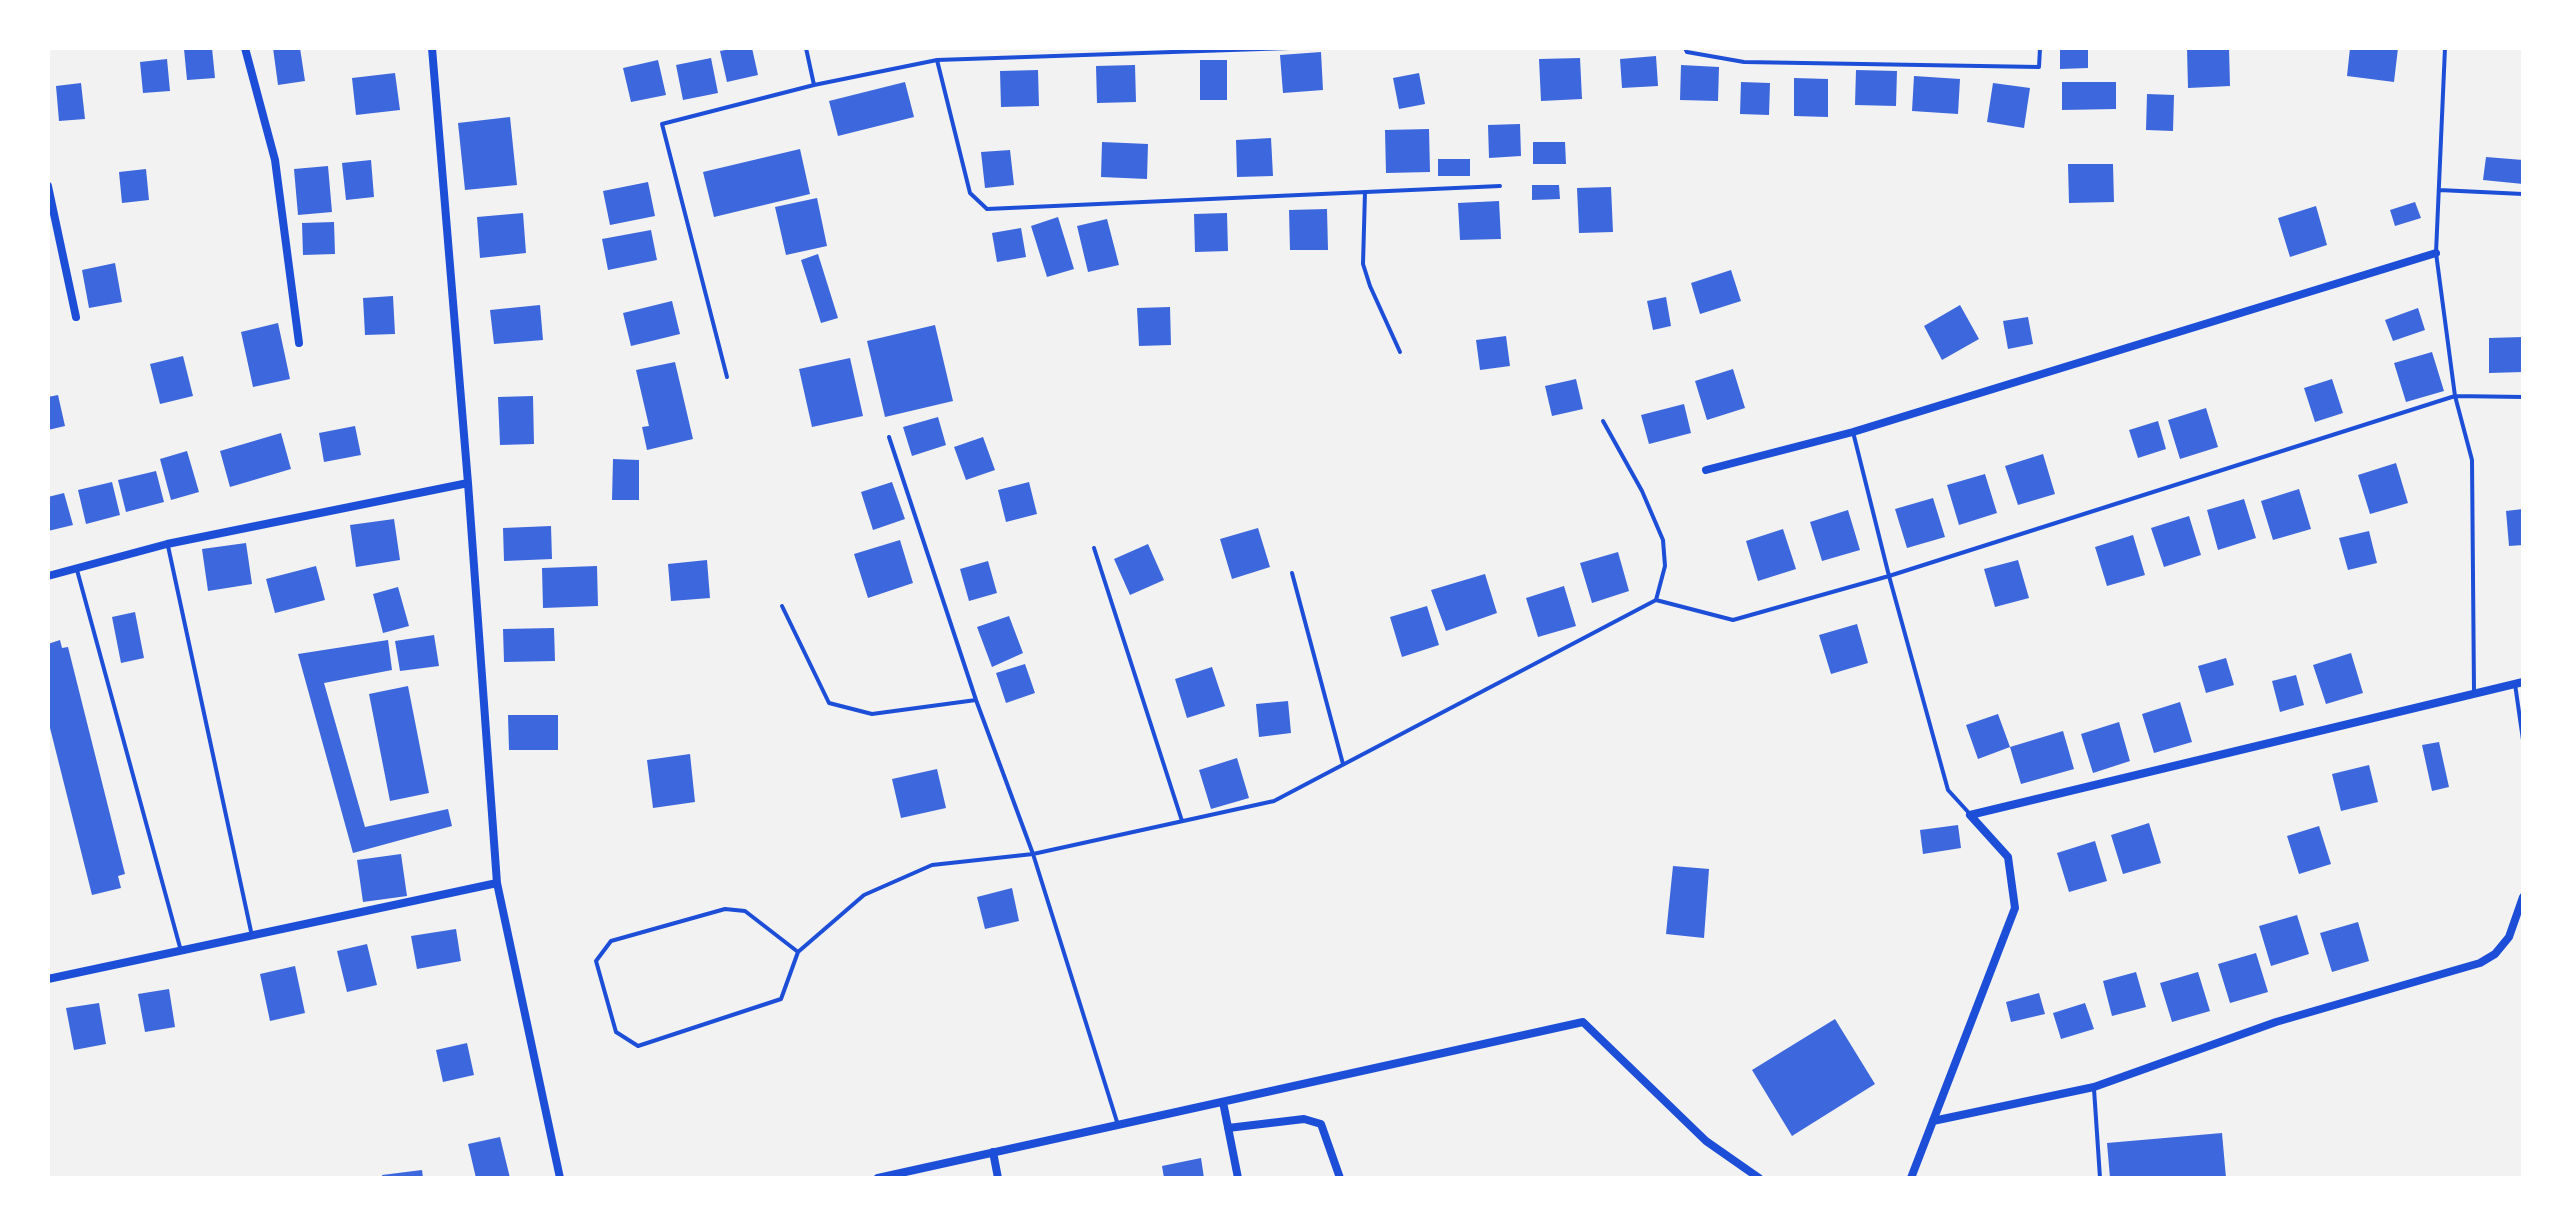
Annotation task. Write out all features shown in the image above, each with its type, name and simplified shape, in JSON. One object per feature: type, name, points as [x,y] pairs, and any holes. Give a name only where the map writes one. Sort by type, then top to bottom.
[{"type":"street","points":[[245,48],[275,160],[299,343]]},
{"type":"street","points":[[432,48],[497,883],[560,1178]]},
{"type":"street","points":[[48,186],[76,317]]},
{"type":"street","points":[[1706,470],[1853,432],[2436,253]]},
{"type":"street","points":[[48,576],[167,544],[468,483]]},
{"type":"street","points":[[1911,1178],[2015,908],[2008,857],[1970,815],[2519,682]]},
{"type":"street","points":[[48,979],[497,883]]},
{"type":"street","points":[[1933,1121],[2094,1087],[2276,1022],[2480,963],[2495,954],[2509,937],[2523,897]]},
{"type":"street","points":[[878,1178],[1583,1022],[1706,1141],[1759,1178]]},
{"type":"street","points":[[1223,1102],[1238,1178]]},
{"type":"street","points":[[1228,1128],[1304,1119],[1321,1124],[1340,1178]]},
{"type":"street","points":[[993,1152],[998,1178]]},
{"type":"lane","points":[[806,48],[814,85]]},
{"type":"lane","points":[[727,377],[662,124],[814,85],[937,60],[1290,48]]},
{"type":"lane","points":[[1685,48],[1687,52],[1744,62],[2039,67],[2040,48]]},
{"type":"lane","points":[[2445,48],[2436,253],[2455,396],[2472,460],[2474,692]]},
{"type":"lane","points":[[937,60],[970,193],[987,209],[1500,186]]},
{"type":"lane","points":[[2439,190],[2523,194]]},
{"type":"lane","points":[[1365,192],[1363,264],[1400,352]]},
{"type":"lane","points":[[798,952],[745,911],[725,909],[611,941],[596,961],[616,1032],[638,1046],[781,999],[798,952],[864,895],[932,865],[1033,854],[1274,801],[1656,600],[1733,620],[1889,576],[2455,396],[2523,397]]},
{"type":"lane","points":[[1603,421],[1642,491],[1663,540],[1665,566],[1656,600]]},
{"type":"lane","points":[[1853,432],[1948,790],[1970,815]]},
{"type":"lane","points":[[889,437],[976,700],[1033,854],[1118,1125]]},
{"type":"lane","points":[[167,544],[252,936]]},
{"type":"lane","points":[[1094,548],[1182,821]]},
{"type":"lane","points":[[76,568],[181,951]]},
{"type":"lane","points":[[1292,573],[1343,764]]},
{"type":"lane","points":[[782,606],[829,703],[872,714],[976,700]]},
{"type":"lane","points":[[2519,682],[2523,740]]},
{"type":"lane","points":[[2094,1087],[2100,1178]]},
{"type":"building","points":[[212,48],[215,78],[187,80],[184,49]]},
{"type":"building","points":[[273,48],[300,48],[305,81],[278,85]]},
{"type":"building","points":[[752,48],[758,75],[727,82],[720,51]]},
{"type":"building","points":[[2060,48],[2088,48],[2088,68],[2060,69]]},
{"type":"building","points":[[2187,48],[2229,48],[2230,86],[2188,88]]},
{"type":"building","points":[[2350,48],[2398,48],[2394,82],[2347,76]]},
{"type":"building","points":[[1321,52],[1323,90],[1283,93],[1280,55]]},
{"type":"building","points":[[1656,56],[1658,86],[1622,88],[1620,59]]},
{"type":"building","points":[[711,58],[718,93],[683,100],[676,65]]},
{"type":"building","points":[[1580,58],[1582,99],[1541,101],[1539,59]]},
{"type":"building","points":[[167,59],[170,91],[143,93],[140,62]]},
{"type":"building","points":[[658,60],[666,95],[631,102],[623,68]]},
{"type":"building","points":[[1200,60],[1227,60],[1227,100],[1200,100]]},
{"type":"building","points":[[1135,65],[1136,102],[1097,103],[1096,66]]},
{"type":"building","points":[[1681,65],[1719,67],[1718,101],[1680,100]]},
{"type":"building","points":[[1038,70],[1039,106],[1001,107],[1000,71]]},
{"type":"building","points":[[1856,70],[1897,71],[1896,106],[1855,105]]},
{"type":"building","points":[[395,73],[400,110],[356,115],[352,78]]},
{"type":"building","points":[[1419,73],[1425,104],[1399,109],[1393,78]]},
{"type":"building","points":[[1914,76],[1960,79],[1958,114],[1912,111]]},
{"type":"building","points":[[1794,78],[1828,79],[1828,117],[1794,116]]},
{"type":"building","points":[[905,82],[914,117],[838,136],[829,101]]},
{"type":"building","points":[[1741,82],[1770,83],[1769,115],[1740,114]]},
{"type":"building","points":[[2062,82],[2116,82],[2116,109],[2062,110]]},
{"type":"building","points":[[81,83],[85,119],[59,121],[56,86]]},
{"type":"building","points":[[1993,83],[2030,88],[2024,128],[1987,122]]},
{"type":"building","points":[[2147,94],[2174,95],[2173,131],[2146,130]]},
{"type":"building","points":[[510,117],[517,185],[465,190],[458,123]]},
{"type":"building","points":[[1520,124],[1521,156],[1489,158],[1488,125]]},
{"type":"building","points":[[1429,129],[1430,172],[1386,173],[1385,130]]},
{"type":"building","points":[[1271,138],[1273,176],[1237,177],[1236,140]]},
{"type":"building","points":[[1102,142],[1148,144],[1147,179],[1101,177]]},
{"type":"building","points":[[1533,142],[1565,142],[1566,164],[1533,164]]},
{"type":"building","points":[[800,149],[810,194],[714,217],[703,172]]},
{"type":"building","points":[[1010,150],[1014,185],[985,188],[981,152]]},
{"type":"building","points":[[2486,157],[2523,160],[2523,184],[2483,180]]},
{"type":"building","points":[[1438,159],[1470,159],[1470,176],[1438,176]]},
{"type":"building","points":[[371,160],[374,197],[346,200],[342,163]]},
{"type":"building","points":[[2068,164],[2113,164],[2114,202],[2069,203]]},
{"type":"building","points":[[328,166],[332,212],[298,215],[294,169]]},
{"type":"building","points":[[146,169],[149,200],[122,203],[119,172]]},
{"type":"building","points":[[648,182],[655,216],[610,225],[603,191]]},
{"type":"building","points":[[1532,185],[1559,185],[1560,199],[1532,200]]},
{"type":"building","points":[[1611,187],[1613,232],[1579,233],[1577,188]]},
{"type":"building","points":[[817,198],[827,246],[786,255],[775,207]]},
{"type":"building","points":[[1499,201],[1501,239],[1460,240],[1458,203]]},
{"type":"building","points":[[2415,202],[2421,218],[2395,226],[2390,210]]},
{"type":"building","points":[[2316,206],[2327,245],[2290,257],[2278,218]]},
{"type":"building","points":[[1327,209],[1328,250],[1290,250],[1289,210]]},
{"type":"building","points":[[523,213],[526,253],[480,258],[477,217]]},
{"type":"building","points":[[1227,213],[1228,251],[1195,252],[1194,214]]},
{"type":"building","points":[[1058,217],[1074,269],[1047,277],[1031,226]]},
{"type":"building","points":[[1107,219],[1119,265],[1088,272],[1077,226]]},
{"type":"building","points":[[334,222],[335,254],[303,255],[302,223]]},
{"type":"building","points":[[1021,228],[1026,257],[997,262],[992,233]]},
{"type":"building","points":[[651,230],[657,260],[608,270],[602,239]]},
{"type":"building","points":[[818,254],[838,318],[821,323],[801,260]]},
{"type":"building","points":[[115,263],[122,302],[89,308],[82,270]]},
{"type":"building","points":[[1731,270],[1741,301],[1700,314],[1691,283]]},
{"type":"building","points":[[393,296],[395,334],[365,335],[363,298]]},
{"type":"building","points":[[1666,297],[1671,326],[1653,330],[1647,301]]},
{"type":"building","points":[[672,301],[680,334],[631,346],[623,313]]},
{"type":"building","points":[[540,305],[543,340],[494,344],[490,310]]},
{"type":"building","points":[[1960,305],[1979,339],[1942,360],[1924,326]]},
{"type":"building","points":[[1170,307],[1171,345],[1139,346],[1137,308]]},
{"type":"building","points":[[2418,308],[2425,330],[2393,341],[2385,320]]},
{"type":"building","points":[[2028,317],[2033,344],[2008,349],[2003,321]]},
{"type":"building","points":[[278,323],[290,379],[253,387],[241,332]]},
{"type":"building","points":[[935,325],[953,401],[885,417],[867,341]]},
{"type":"building","points":[[1506,336],[1510,366],[1480,370],[1476,340]]},
{"type":"building","points":[[2523,337],[2523,372],[2489,373],[2489,338]]},
{"type":"building","points":[[2432,352],[2444,391],[2406,402],[2394,363]]},
{"type":"building","points":[[183,356],[193,396],[160,404],[150,364]]},
{"type":"building","points":[[850,358],[863,416],[812,427],[799,369]]},
{"type":"building","points":[[675,362],[693,439],[647,450],[642,427],[649,426],[636,370]]},
{"type":"building","points":[[1733,369],[1745,408],[1707,420],[1695,381]]},
{"type":"building","points":[[1576,379],[1583,409],[1552,416],[1545,386]]},
{"type":"building","points":[[2332,379],[2343,413],[2315,422],[2304,388]]},
{"type":"building","points":[[58,395],[65,426],[48,430],[48,397]]},
{"type":"building","points":[[533,396],[534,444],[500,445],[498,397]]},
{"type":"building","points":[[1684,404],[1691,433],[1649,444],[1641,415]]},
{"type":"building","points":[[2206,408],[2218,447],[2180,459],[2168,420]]},
{"type":"building","points":[[938,417],[946,445],[912,456],[903,427]]},
{"type":"building","points":[[2158,421],[2166,449],[2138,458],[2129,430]]},
{"type":"building","points":[[355,426],[361,455],[324,462],[319,433]]},
{"type":"building","points":[[281,433],[291,469],[230,487],[220,451]]},
{"type":"building","points":[[983,437],[995,470],[966,480],[954,447]]},
{"type":"building","points":[[187,451],[199,492],[171,500],[160,459]]},
{"type":"building","points":[[2043,454],[2055,494],[2018,505],[2005,466]]},
{"type":"building","points":[[613,459],[639,460],[639,500],[612,500]]},
{"type":"building","points":[[2396,463],[2408,503],[2370,514],[2358,475]]},
{"type":"building","points":[[156,471],[164,502],[126,512],[118,480]]},
{"type":"building","points":[[1985,474],[1997,513],[1959,525],[1947,485]]},
{"type":"building","points":[[112,482],[120,515],[86,524],[78,490]]},
{"type":"building","points":[[892,482],[905,519],[873,530],[861,492]]},
{"type":"building","points":[[1029,482],[1037,514],[1006,522],[998,490]]},
{"type":"building","points":[[2299,489],[2311,529],[2273,540],[2261,501]]},
{"type":"building","points":[[64,493],[73,525],[48,531],[48,497]]},
{"type":"building","points":[[1933,498],[1945,537],[1907,548],[1895,509]]},
{"type":"building","points":[[2244,499],[2256,538],[2218,550],[2207,510]]},
{"type":"building","points":[[2523,509],[2523,545],[2509,546],[2506,511]]},
{"type":"building","points":[[1848,510],[1860,550],[1822,561],[1810,522]]},
{"type":"building","points":[[2189,516],[2201,555],[2164,567],[2151,528]]},
{"type":"building","points":[[394,519],[400,560],[356,567],[350,525]]},
{"type":"building","points":[[551,526],[552,559],[504,561],[503,528]]},
{"type":"building","points":[[1258,528],[1270,567],[1232,579],[1220,539]]},
{"type":"building","points":[[1783,529],[1796,569],[1758,581],[1746,541]]},
{"type":"building","points":[[2369,531],[2377,563],[2348,570],[2339,538]]},
{"type":"building","points":[[2133,535],[2145,575],[2107,586],[2095,547]]},
{"type":"building","points":[[900,540],[913,583],[868,598],[854,554]]},
{"type":"building","points":[[246,543],[252,584],[208,591],[202,549]]},
{"type":"building","points":[[1148,544],[1164,580],[1130,595],[1114,559]]},
{"type":"building","points":[[1618,552],[1629,591],[1592,603],[1580,563]]},
{"type":"building","points":[[707,560],[710,598],[671,601],[668,564]]},
{"type":"building","points":[[2018,560],[2029,598],[1995,607],[1984,569]]},
{"type":"building","points":[[988,561],[997,593],[969,601],[960,569]]},
{"type":"building","points":[[316,566],[325,600],[275,613],[266,579]]},
{"type":"building","points":[[597,566],[598,606],[543,608],[542,568]]},
{"type":"building","points":[[1485,574],[1497,613],[1446,631],[1431,590]]},
{"type":"building","points":[[1564,586],[1576,626],[1538,637],[1526,598]]},
{"type":"building","points":[[398,587],[409,626],[383,633],[373,594]]},
{"type":"building","points":[[1427,606],[1439,645],[1402,657],[1390,617]]},
{"type":"building","points":[[135,612],[144,658],[121,663],[112,617]]},
{"type":"building","points":[[1009,616],[1023,653],[992,667],[977,627]]},
{"type":"building","points":[[1857,624],[1868,663],[1831,674],[1819,635]]},
{"type":"building","points":[[554,628],[555,661],[504,662],[503,629]]},
{"type":"building","points":[[434,635],[439,666],[400,671],[395,641]]},
{"type":"building","points":[[60,640],[62,648],[68,647],[125,874],[118,876],[121,888],[92,895],[48,720],[48,644]]},
{"type":"building","points":[[388,640],[392,670],[324,683],[365,827],[448,809],[452,826],[353,853],[298,654]]},
{"type":"building","points":[[2351,653],[2363,693],[2326,704],[2313,665]]},
{"type":"building","points":[[2226,658],[2234,685],[2206,693],[2198,666]]},
{"type":"building","points":[[1025,664],[1035,693],[1006,703],[996,673]]},
{"type":"building","points":[[1212,667],[1225,706],[1187,718],[1175,679]]},
{"type":"building","points":[[2296,675],[2304,705],[2280,712],[2272,681]]},
{"type":"building","points":[[408,686],[429,793],[390,801],[369,694]]},
{"type":"building","points":[[1288,701],[1291,733],[1259,737],[1256,704]]},
{"type":"building","points":[[2180,702],[2192,742],[2154,753],[2142,714]]},
{"type":"building","points":[[1998,714],[2010,747],[1978,759],[1966,725]]},
{"type":"building","points":[[508,715],[558,715],[558,750],[509,750]]},
{"type":"building","points":[[2119,722],[2130,761],[2093,773],[2081,734]]},
{"type":"building","points":[[2063,731],[2074,769],[2021,784],[2010,747]]},
{"type":"building","points":[[2439,742],[2449,787],[2432,791],[2422,745]]},
{"type":"building","points":[[690,754],[695,802],[653,808],[647,760]]},
{"type":"building","points":[[1237,758],[1249,798],[1211,809],[1199,770]]},
{"type":"building","points":[[2369,765],[2378,802],[2341,811],[2332,774]]},
{"type":"building","points":[[937,769],[946,808],[901,818],[892,779]]},
{"type":"building","points":[[2149,823],[2161,863],[2123,874],[2111,835]]},
{"type":"building","points":[[1958,825],[1961,848],[1923,854],[1920,830]]},
{"type":"building","points":[[2319,826],[2331,864],[2299,874],[2287,836]]},
{"type":"building","points":[[2095,841],[2107,881],[2069,892],[2057,853]]},
{"type":"building","points":[[401,854],[407,896],[363,902],[357,860]]},
{"type":"building","points":[[1673,866],[1709,869],[1704,938],[1666,934]]},
{"type":"building","points":[[1012,888],[1019,921],[985,929],[977,897]]},
{"type":"building","points":[[2297,915],[2309,954],[2271,966],[2259,926]]},
{"type":"building","points":[[2358,922],[2369,961],[2332,972],[2320,933]]},
{"type":"building","points":[[456,929],[461,961],[417,969],[411,936]]},
{"type":"building","points":[[367,944],[377,985],[347,992],[337,951]]},
{"type":"building","points":[[2256,953],[2268,992],[2230,1003],[2218,964]]},
{"type":"building","points":[[295,966],[305,1013],[270,1021],[260,974]]},
{"type":"building","points":[[2136,972],[2146,1007],[2112,1016],[2103,981]]},
{"type":"building","points":[[2198,972],[2210,1011],[2172,1022],[2160,983]]},
{"type":"building","points":[[169,989],[175,1027],[145,1032],[138,994]]},
{"type":"building","points":[[2039,993],[2045,1014],[2011,1022],[2006,1002]]},
{"type":"building","points":[[99,1003],[106,1044],[74,1050],[66,1008]]},
{"type":"building","points":[[2085,1003],[2094,1029],[2061,1039],[2053,1013]]},
{"type":"building","points":[[1835,1019],[1875,1084],[1792,1136],[1752,1070]]},
{"type":"building","points":[[467,1043],[474,1075],[443,1082],[436,1050]]},
{"type":"building","points":[[2222,1133],[2226,1178],[2110,1178],[2107,1143]]},
{"type":"building","points":[[500,1137],[510,1178],[476,1178],[468,1144]]},
{"type":"building","points":[[1201,1158],[1204,1178],[1164,1178],[1162,1166]]},
{"type":"building","points":[[422,1170],[423,1178],[383,1178],[382,1175]]}]
